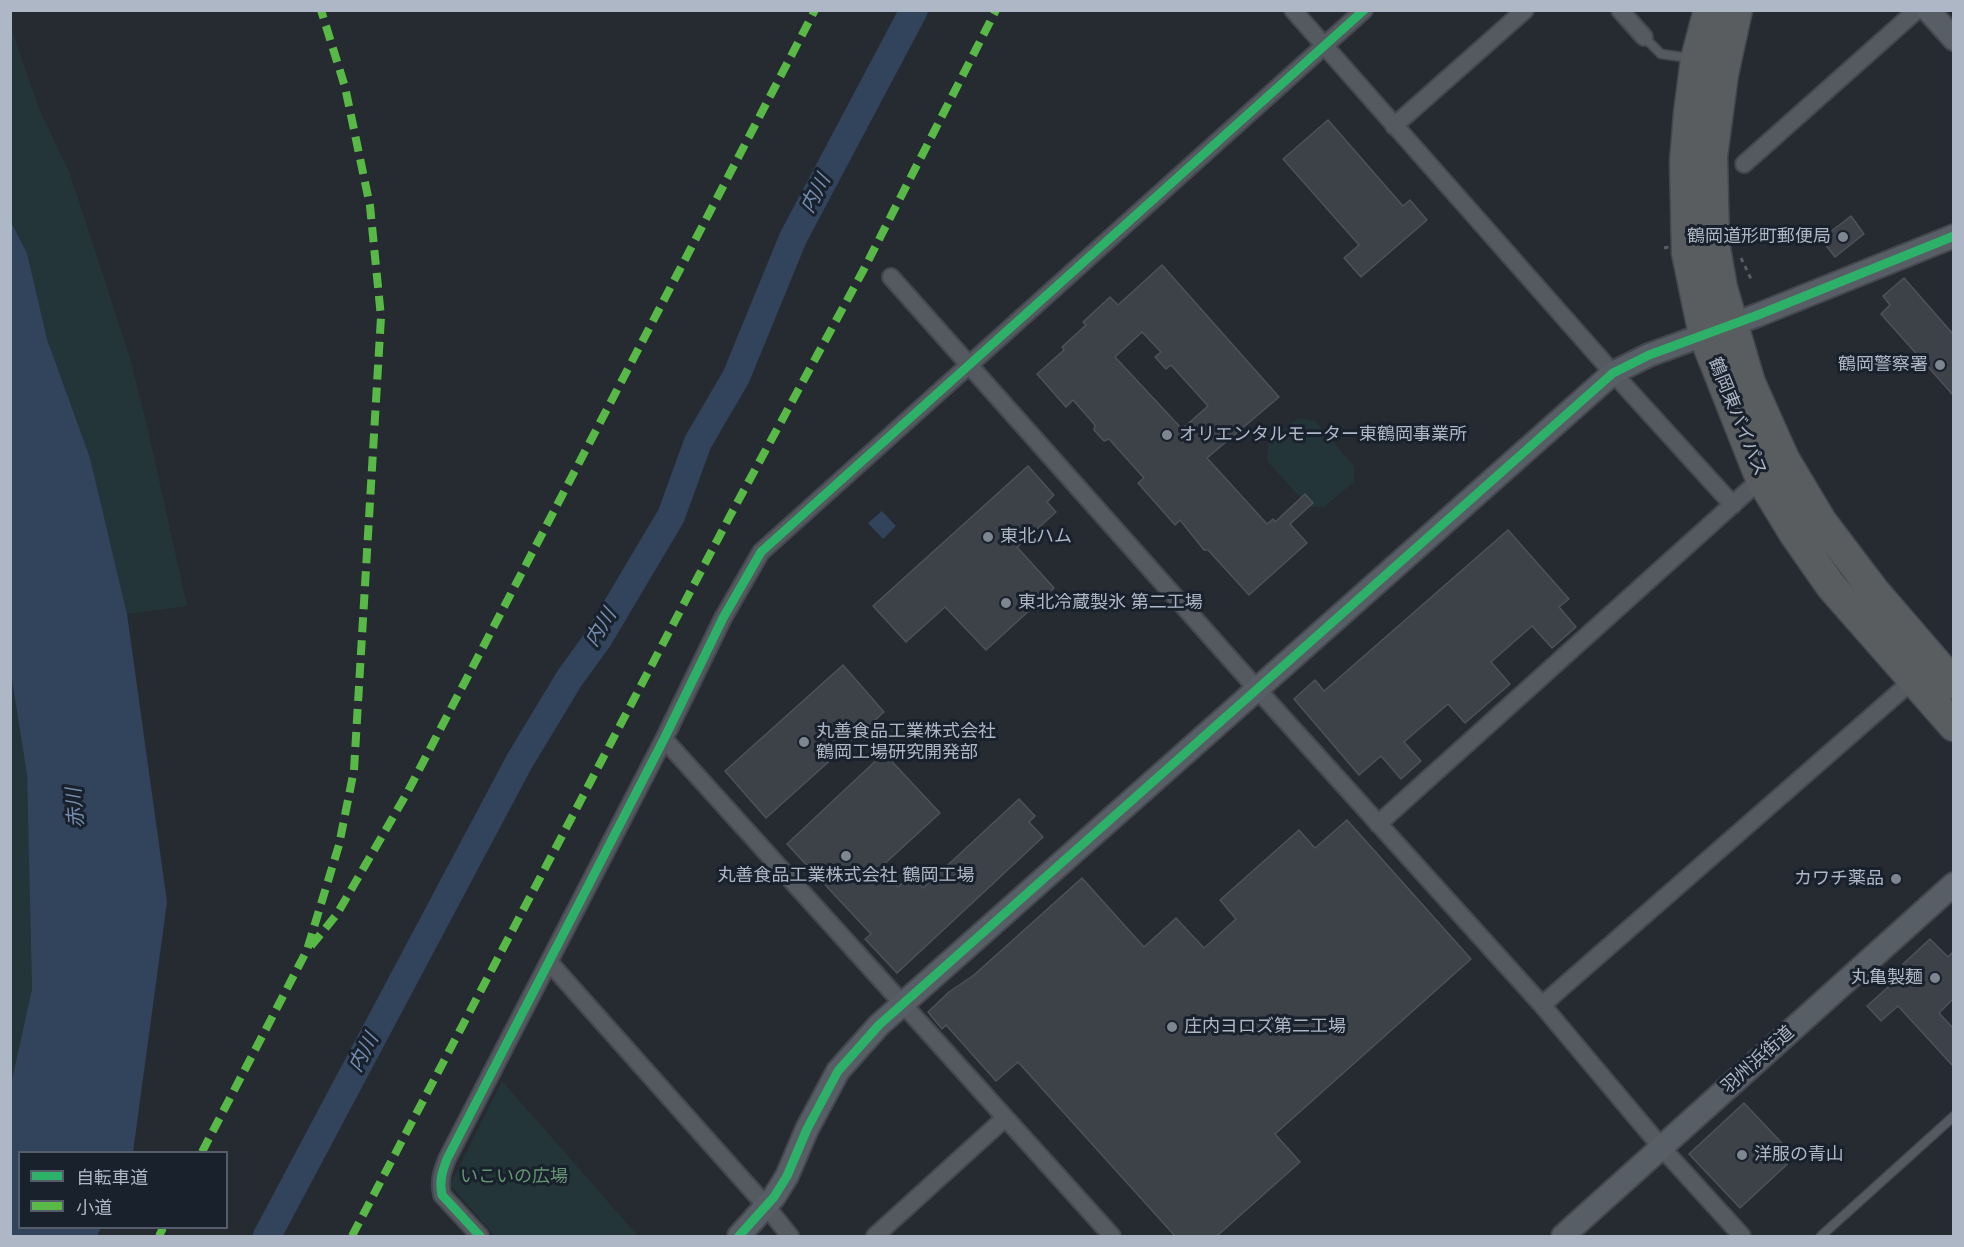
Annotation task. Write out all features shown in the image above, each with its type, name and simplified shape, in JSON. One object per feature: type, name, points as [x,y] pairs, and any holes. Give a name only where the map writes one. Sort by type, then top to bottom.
[{"type":"highway","name":"鶴岡東バイパス","points":[[1709,10],[1696,59],[1685,162],[1687,253],[1704,335],[1761,479],[1794,533],[1831,586],[1953,726]]},
{"type":"highway","name":"鶴岡東バイパス","points":[[1737,10],[1723,74],[1712,156],[1714,243],[1722,288],[1750,383],[1784,459],[1821,521],[1874,591],[1953,684]]},
{"type":"street","points":[[1293,10],[1613,373],[1733,505]]},
{"type":"street","points":[[480,1236],[442,1195],[441,1175],[447,1159],[664,739],[723,618],[761,552],[1364,10]]},
{"type":"street","points":[[1394,126],[1525,10]]},
{"type":"street","points":[[1620,10],[1644,37]]},
{"type":"street","points":[[1744,164],[1917,10]]},
{"type":"street","points":[[1928,10],[1953,39]]},
{"type":"street","points":[[739,1236],[766,1206],[787,1176],[807,1129],[838,1071],[879,1025],[1613,373],[1649,355],[1953,236]]},
{"type":"street","points":[[891,277],[1257,689],[1542,1005],[1662,1148],[1742,1236]]},
{"type":"street","points":[[1378,824],[1761,479]]},
{"type":"street","points":[[1542,1005],[1912,681]]},
{"type":"street","points":[[664,739],[1112,1236]]},
{"type":"street","name":"羽州浜街道","points":[[1563,1236],[1953,884]]},
{"type":"street","points":[[549,962],[790,1236]]},
{"type":"street","points":[[875,1236],[1005,1118]]},
{"type":"lane","points":[[1644,37],[1661,54],[1696,59]]},
{"type":"lane","points":[[1821,1236],[1953,1116]]},
{"type":"path","points":[[1664,248],[1737,233],[1738,243]]},
{"type":"path","points":[[1738,253],[1752,281]]},
{"type":"green space","points":[[10,25],[38,106],[70,174],[129,355],[187,606],[127,614],[90,459],[47,339],[27,253],[11,220]]},
{"type":"green space","points":[[1298,418],[1315,421],[1354,466],[1354,482],[1324,507],[1309,507],[1267,461],[1268,444]]},
{"type":"green space","points":[[10,667],[27,775],[32,989],[11,1084]]},
{"type":"green space","name":"いこいの広場","points":[[502,1081],[638,1236],[495,1236],[450,1185]]},
{"type":"water","name":"赤川","points":[[10,220],[27,253],[47,339],[90,458],[127,614],[167,902],[133,1151],[18,1151],[18,1229],[100,1229],[97,1236],[11,1236],[11,1084],[32,989],[27,775],[10,667]]},
{"type":"water","points":[[882,511],[896,526],[883,539],[868,523]]},
{"type":"building","points":[[1328,120],[1403,206],[1410,200],[1427,220],[1361,277],[1344,258],[1359,245],[1283,159]]},
{"type":"building","points":[[1851,216],[1864,234],[1835,257],[1821,239]]},
{"type":"building","name":"オリエンタルモーター東鶴岡事業所","points":[[1162,265],[1279,397],[1207,458],[1267,524],[1273,519],[1275,522],[1305,494],[1313,503],[1290,524],[1307,543],[1249,595],[1208,550],[1204,550],[1180,520],[1175,525],[1138,483],[1144,478],[1109,439],[1104,441],[1094,430],[1095,425],[1073,400],[1066,407],[1037,374],[1064,350],[1062,347],[1086,325],[1083,322],[1110,297],[1118,305]],"holes":[[[1142,332],[1161,352],[1155,357],[1166,369],[1171,365],[1208,406],[1182,429],[1115,357]]]},
{"type":"building","name":"鶴岡警察署","points":[[1904,278],[1953,334],[1953,395],[1881,314],[1890,305],[1883,296]]},
{"type":"building","name":"東北ハム","points":[[1028,466],[1054,495],[1047,502],[1056,512],[1017,547],[1054,588],[986,650],[945,607],[906,642],[873,606]]},
{"type":"building","points":[[1508,530],[1569,599],[1559,607],[1576,627],[1552,648],[1532,626],[1491,662],[1510,684],[1465,723],[1448,704],[1404,742],[1421,761],[1401,779],[1381,756],[1359,775],[1294,699],[1315,680],[1324,691]]},
{"type":"building","name":"丸善食品工業株式会社 鶴岡工場研究開発部","points":[[843,665],[884,712],[766,818],[725,771]]},
{"type":"building","name":"丸善食品工業株式会社 鶴岡工場","points":[[884,753],[940,813],[881,867],[898,887],[911,875],[923,888],[1019,799],[1035,816],[1029,822],[1043,837],[897,973],[865,939],[871,934],[787,844]]},
{"type":"building","name":"庄内ヨロズ第二工場","points":[[1347,820],[1471,959],[1275,1134],[1300,1162],[1217,1236],[1175,1236],[1018,1062],[996,1081],[946,1025],[942,1029],[928,1012],[949,992],[974,975],[1082,878],[1144,947],[1176,918],[1204,948],[1236,919],[1220,900],[1299,830],[1315,848]]},
{"type":"building","points":[[1930,939],[1948,957],[1953,952],[1953,999],[1939,1013],[1953,1028],[1953,1066],[1898,1006],[1881,1021],[1867,1006],[1908,969],[1903,964]]},
{"type":"building","name":"洋服の青山","points":[[1744,1103],[1795,1157],[1740,1208],[1689,1154]]},
{"type":"waterway","name":"内川","points":[[267,1236],[519,762],[569,679],[598,639],[671,516],[698,442],[736,377],[793,238],[914,10]]},
{"type":"marked path","points":[[203,1151],[307,950],[339,845],[354,770],[381,317],[370,206],[345,87],[321,10]]},
{"type":"marked path","points":[[311,946],[337,914],[407,793],[815,10]]},
{"type":"marked path","points":[[352,1236],[731,514],[864,269],[996,10]]},
{"type":"marked path","points":[[159,1236],[162,1229]]},
{"type":"cycle path","points":[[480,1236],[442,1195],[442,1177],[447,1159],[664,739],[723,618],[761,552],[1364,10]]},
{"type":"cycle path","points":[[739,1236],[774,1197],[787,1176],[807,1129],[838,1071],[879,1025],[1613,373],[1649,355],[1758,315],[1954,236]]},
{"type":"place","name":"鶴岡道形町郵便局","points":[[1843,237]]},
{"type":"place","name":"鶴岡警察署","points":[[1940,365]]},
{"type":"place","name":"オリエンタルモーター東鶴岡事業所","points":[[1167,435]]},
{"type":"place","name":"東北ハム","points":[[988,537]]},
{"type":"place","name":"東北冷蔵製氷 第二工場","points":[[1006,603]]},
{"type":"place","name":"丸善食品工業株式会社 鶴岡工場研究開発部","points":[[804,742]]},
{"type":"place","name":"丸善食品工業株式会社 鶴岡工場","points":[[846,856]]},
{"type":"place","name":"カワチ薬品","points":[[1896,879]]},
{"type":"place","name":"丸亀製麺","points":[[1935,978]]},
{"type":"place","name":"庄内ヨロズ第二工場","points":[[1172,1027]]},
{"type":"place","name":"洋服の青山","points":[[1742,1155]]}]
